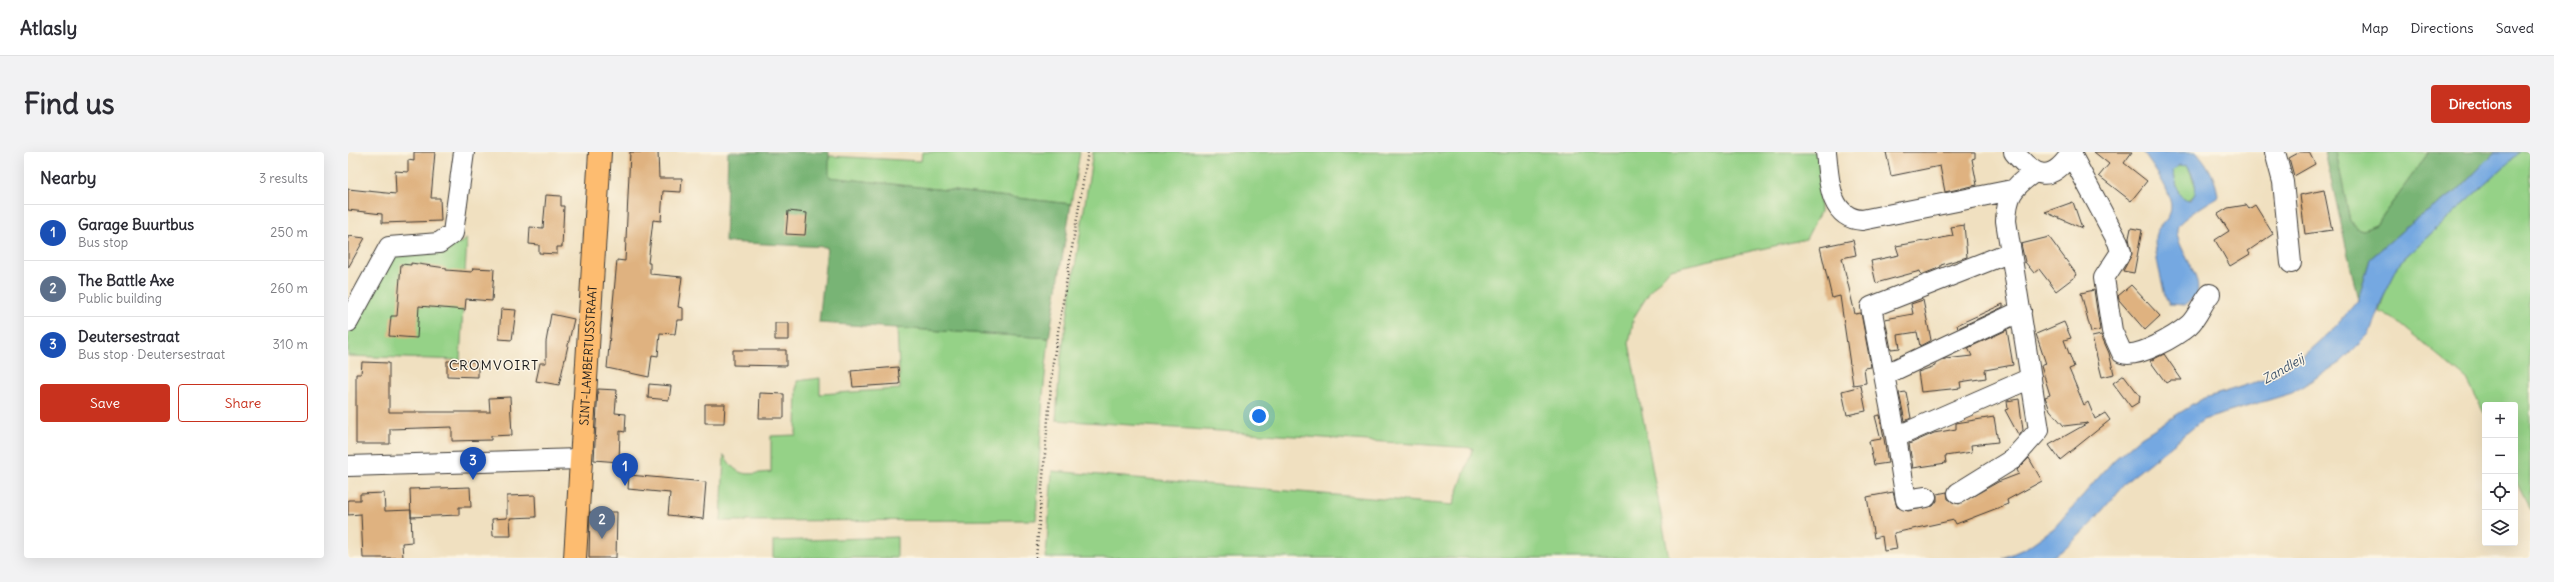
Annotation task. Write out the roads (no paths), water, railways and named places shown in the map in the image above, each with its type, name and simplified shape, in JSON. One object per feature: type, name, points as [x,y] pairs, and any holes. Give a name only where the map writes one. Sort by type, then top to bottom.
[{"type":"main road","name":"SINT-LAMBERTUSSTRAAT","points":[[575,558],[600,152]]},
{"type":"street","points":[[348,322],[389,247],[439,243],[453,233],[464,152]]},
{"type":"street","points":[[1826,152],[1832,195],[1841,211],[1854,219],[2012,190],[2033,173]]},
{"type":"street","points":[[2014,152],[2033,173],[2042,174],[2057,169],[2072,153],[2118,242],[2121,252],[2118,258],[2109,267],[2104,278],[2112,331],[2122,352],[2128,355],[2143,352],[2189,325],[2210,294]]},
{"type":"street","points":[[2275,152],[2283,182],[2291,264]]},
{"type":"street","points":[[1958,493],[2013,459],[2040,430],[2006,221],[2007,204],[2012,190]]},
{"type":"street","points":[[1926,497],[1906,500],[1896,436],[1871,307],[2011,252]]},
{"type":"street","points":[[1884,376],[2021,311]]},
{"type":"street","points":[[1896,436],[2031,378]]},
{"type":"street","points":[[348,466],[580,459]]},
{"type":"water","points":[[2143,152],[2197,152],[2211,172],[2217,190],[2218,196],[2184,219],[2177,229],[2181,246],[2191,266],[2198,286],[2197,295],[2185,305],[2169,304],[2165,297],[2157,262],[2155,236],[2171,210],[2170,201],[2168,192]],"holes":[[[2179,165],[2188,166],[2196,188],[2190,200],[2184,199],[2179,194],[2173,171]]]},
{"type":"water","points":[[2495,152],[2520,152],[2401,261],[2385,293],[2369,334],[2341,362],[2292,393],[2203,420],[2127,481],[2090,525],[2065,549],[2050,558],[2003,558],[2026,548],[2054,528],[2114,460],[2141,437],[2202,399],[2278,375],[2304,355],[2337,325],[2358,300],[2370,259],[2411,223],[2457,191]]},
{"type":"place","name":"Deutersestraat","points":[[473,480]]},
{"type":"place","name":"Garage Buurtbus","points":[[625,486]]},
{"type":"place","name":"The Battle Axe","points":[[602,539]]},
{"type":"district","name":"CROMVOIRT","points":[[494,365]]},
{"type":"water label","name":"Zandleij","points":[[2283,369]]}]
